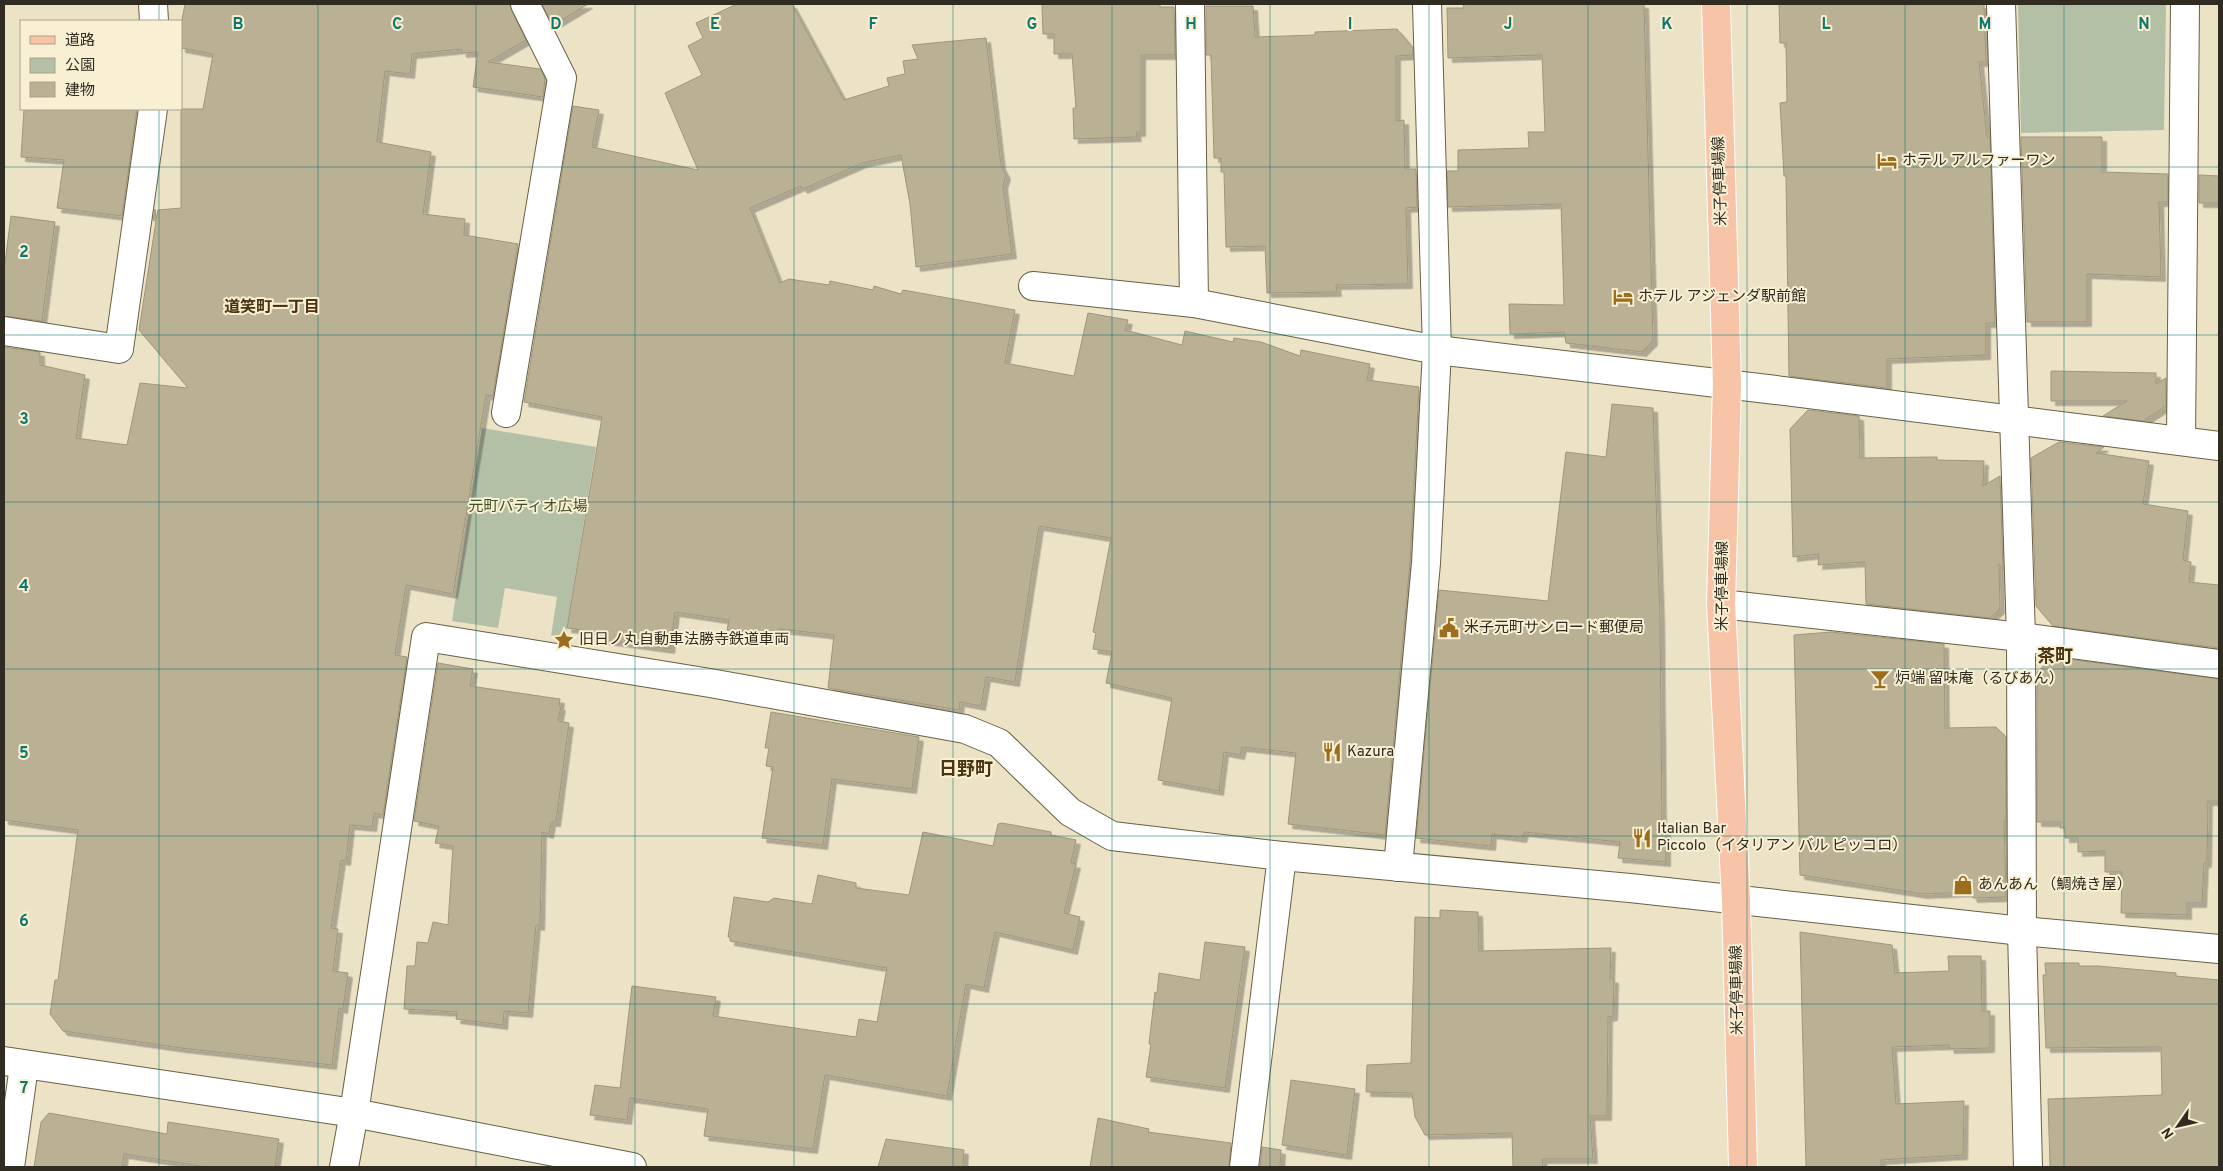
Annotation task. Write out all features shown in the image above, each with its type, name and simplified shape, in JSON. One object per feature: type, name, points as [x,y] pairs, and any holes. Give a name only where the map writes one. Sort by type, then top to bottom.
[{"type":"main road","name":"米子停車場線","points":[[1716,4],[1728,385],[1721,604],[1736,900],[1743,1167]]},
{"type":"street","points":[[153,4],[154,20]]},
{"type":"street","points":[[506,412],[562,78],[525,4]]},
{"type":"street","points":[[1190,4],[1194,303]]},
{"type":"street","points":[[1398,867],[1426,563],[1437,350],[1427,4]]},
{"type":"street","points":[[2000,4],[2021,637],[2022,931],[2028,1167]]},
{"type":"street","points":[[2181,441],[2185,4]]},
{"type":"street","points":[[4,331],[119,348],[153,110]]},
{"type":"street","points":[[1033,286],[1194,303],[1437,350],[2219,446]]},
{"type":"street","points":[[1721,604],[2021,637],[2219,664]]},
{"type":"street","points":[[344,1167],[354,1113],[426,637],[710,683],[965,729],[999,743],[1070,812],[1112,836],[1282,856],[1630,888],[2022,931],[2219,949]]},
{"type":"street","points":[[1244,1167],[1282,856]]},
{"type":"street","points":[[10,1167],[14,1063],[354,1113],[632,1167]]},
{"type":"green space","points":[[2018,4],[2166,4],[2164,130],[2021,133]]},
{"type":"green space","name":"元町パティオ広場","points":[[482,428],[596,447],[565,639],[551,636],[557,597],[505,588],[498,628],[452,621]]},
{"type":"building","points":[[185,4],[509,4],[526,40],[488,62],[540,69],[545,78],[543,97],[473,87],[478,52],[462,53],[462,49],[412,54],[410,74],[385,71],[377,142],[431,152],[423,214],[465,219],[464,235],[518,244],[493,396],[486,395],[453,594],[406,585],[395,655],[407,657],[383,815],[374,813],[372,827],[350,825],[346,861],[341,860],[331,928],[338,929],[333,971],[348,973],[343,1009],[339,1008],[332,1065],[181,1048],[63,1031],[50,1014],[55,980],[58,980],[78,830],[4,820],[4,347],[40,352],[40,365],[85,375],[76,438],[127,445],[140,383],[188,388],[139,330],[156,221],[153,220],[155,209],[156,219],[158,210],[181,208],[181,110],[203,109],[213,54],[182,48],[182,20]]},
{"type":"building","points":[[542,4],[588,4],[553,25]]},
{"type":"building","points":[[737,4],[792,4],[844,100],[889,86],[887,78],[905,74],[903,61],[918,59],[912,45],[986,38],[1001,165],[1006,175],[1003,185],[1012,254],[916,267],[910,204],[901,155],[862,163],[803,189],[801,186],[750,208],[780,283],[789,279],[829,285],[830,281],[873,290],[874,286],[901,294],[903,290],[1015,310],[1005,363],[1074,376],[1088,313],[1128,320],[1125,330],[1182,345],[1185,331],[1233,342],[1234,338],[1261,342],[1300,356],[1301,350],[1370,364],[1367,380],[1419,387],[1410,562],[1385,835],[1288,824],[1296,753],[1242,747],[1240,755],[1224,752],[1219,791],[1158,780],[1172,698],[1106,683],[1112,652],[1093,649],[1096,633],[1093,632],[1111,538],[1039,526],[1015,682],[986,677],[981,706],[960,702],[959,710],[828,688],[834,635],[779,629],[778,634],[727,630],[729,620],[675,612],[670,649],[604,640],[605,633],[567,628],[602,417],[524,402],[573,106],[599,110],[592,147],[698,170],[665,93],[702,75],[688,46],[703,38],[696,23]]},
{"type":"building","points":[[1042,4],[1160,4],[1160,7],[1174,7],[1175,55],[1141,55],[1141,132],[1136,132],[1137,137],[1074,139],[1073,108],[1076,108],[1072,54],[1054,54],[1054,34],[1043,34]]},
{"type":"building","points":[[1463,4],[1644,4],[1653,341],[1642,352],[1566,343],[1564,332],[1510,334],[1509,304],[1564,305],[1561,204],[1448,207],[1447,171],[1458,171],[1458,150],[1529,148],[1528,132],[1545,132],[1542,55],[1448,58],[1447,8],[1464,8]]},
{"type":"building","points":[[1779,4],[1984,4],[1986,62],[1979,62],[1987,137],[1990,137],[1995,323],[1986,323],[1986,355],[1887,359],[1887,388],[1789,376],[1786,176],[1784,176],[1780,103],[1787,102],[1786,43],[1780,43]]},
{"type":"building","points":[[1206,6],[1253,6],[1255,37],[1315,35],[1315,32],[1397,29],[1413,48],[1413,55],[1396,56],[1396,121],[1404,120],[1405,169],[1416,169],[1417,207],[1406,208],[1408,284],[1336,285],[1337,292],[1267,293],[1265,246],[1226,247],[1224,172],[1221,172],[1221,158],[1214,158],[1211,55],[1206,55]]},
{"type":"building","points":[[24,110],[137,110],[122,216],[57,208],[64,160],[21,157]]},
{"type":"building","points":[[2021,137],[2102,137],[2102,172],[2168,174],[2168,202],[2159,202],[2161,277],[2087,274],[2087,322],[2027,322]]},
{"type":"building","points":[[2199,175],[2219,176],[2219,203],[2199,203]]},
{"type":"building","points":[[11,216],[55,222],[42,321],[4,316],[4,270]]},
{"type":"building","points":[[2051,371],[2156,373],[2156,384],[2166,378],[2166,406],[2143,421],[2103,416],[2127,401],[2051,401]]},
{"type":"building","points":[[1612,404],[1653,408],[1660,617],[1662,821],[1666,821],[1666,862],[1618,858],[1620,842],[1524,832],[1522,838],[1492,834],[1491,846],[1416,838],[1439,590],[1548,601],[1566,452],[1606,457]]},
{"type":"building","points":[[1808,410],[1859,416],[1860,458],[1937,457],[1937,460],[1984,461],[1983,486],[2000,476],[2003,569],[1999,564],[2000,609],[1990,618],[1866,604],[1865,562],[1818,565],[1819,554],[1793,557],[1790,429]]},
{"type":"building","points":[[2059,442],[2104,447],[2096,453],[2149,461],[2143,504],[2188,511],[2183,560],[2191,562],[2189,582],[2219,585],[2219,648],[2053,626],[2036,606],[2031,458]]},
{"type":"building","points":[[1831,632],[1944,644],[1945,728],[1996,727],[2006,737],[2006,821],[2004,821],[2006,897],[1973,898],[1971,892],[1923,894],[1800,875],[1794,635]]},
{"type":"building","points":[[2053,657],[2219,679],[2219,801],[2208,801],[2207,863],[2204,863],[2202,903],[2187,903],[2187,915],[2121,913],[2122,872],[2105,872],[2105,851],[2078,852],[2078,838],[2065,838],[2065,828],[2060,828],[2060,822],[2037,822],[2037,672]]},
{"type":"building","points":[[438,663],[473,669],[470,686],[560,699],[559,706],[561,706],[558,721],[569,723],[556,822],[551,822],[549,834],[542,832],[540,926],[536,925],[528,1013],[504,1011],[503,1025],[456,1019],[457,1012],[404,1009],[407,966],[415,966],[417,942],[428,943],[433,922],[448,925],[453,846],[435,843],[439,826],[414,821]]},
{"type":"building","points":[[771,712],[919,737],[912,789],[832,779],[823,845],[762,838],[773,767],[766,766],[769,748],[765,748]]},
{"type":"building","points":[[1002,823],[1051,832],[1051,835],[1076,840],[1071,863],[1076,864],[1064,913],[1080,917],[1073,950],[995,932],[984,988],[966,984],[947,1096],[825,1075],[813,1149],[704,1136],[708,1109],[630,1098],[627,1120],[590,1115],[595,1085],[620,1088],[632,986],[716,997],[713,1016],[856,1037],[859,1019],[877,1022],[887,968],[730,941],[730,937],[728,937],[734,897],[768,902],[774,898],[812,904],[818,875],[856,883],[856,888],[909,895],[923,832],[993,846],[998,824]]},
{"type":"building","points":[[1440,910],[1478,912],[1479,951],[1611,948],[1610,978],[1614,979],[1613,1016],[1608,1017],[1607,1116],[1590,1116],[1593,1159],[1542,1159],[1543,1167],[1513,1167],[1512,1133],[1425,1135],[1415,1117],[1412,1093],[1366,1092],[1367,1065],[1411,1063],[1415,917],[1440,918]]},
{"type":"building","points":[[1800,932],[1892,945],[1895,973],[1949,971],[1948,956],[1981,956],[1982,1011],[1990,1011],[1990,1048],[1950,1049],[1949,1045],[1892,1047],[1896,1104],[1964,1101],[1963,1155],[1881,1160],[1881,1167],[1806,1167]]},
{"type":"building","points":[[1205,942],[1245,947],[1225,1088],[1146,1077],[1155,992],[1157,993],[1159,973],[1200,980]]},
{"type":"building","points":[[2045,963],[2079,963],[2079,966],[2176,973],[2176,976],[2219,980],[2219,1167],[2050,1167],[2048,1099],[2162,1095],[2161,1047],[2046,1048],[2043,975],[2046,975]]},
{"type":"building","points":[[1291,1080],[1355,1089],[1347,1155],[1282,1145]]},
{"type":"building","points":[[49,1113],[167,1134],[168,1122],[279,1139],[275,1167],[206,1167],[124,1154],[122,1167],[34,1167],[41,1122]]},
{"type":"building","points":[[1098,1118],[1149,1129],[1148,1132],[1231,1143],[1229,1167],[1090,1167]]},
{"type":"building","points":[[886,1139],[964,1150],[963,1167],[878,1167]]},
{"type":"building","points":[[1262,1147],[1281,1150],[1280,1167],[1260,1167]]},
{"type":"place","name":"ホテル アルファーワン","points":[[1887,161]]},
{"type":"place","name":"ホテル アジェンダ駅前館","points":[[1623,297]]},
{"type":"place","name":"米子元町サンロード郵便局","points":[[1449,628]]},
{"type":"place","name":"旧日ノ丸自動車法勝寺鉄道車両","points":[[564,640]]},
{"type":"place","name":"炉端 留味庵（るびあん）","points":[[1880,679]]},
{"type":"place","name":"Kazura","points":[[1332,752]]},
{"type":"place","name":"Italian Bar Piccolo（イタリアン バル ピッコロ）","points":[[1642,838]]},
{"type":"place","name":"あんあん （鯛焼き屋）","points":[[1963,885]]},
{"type":"district","name":"道笑町一丁目","points":[[272,308]]},
{"type":"district","name":"茶町","points":[[2055,657]]},
{"type":"district","name":"日野町","points":[[966,770]]}]
